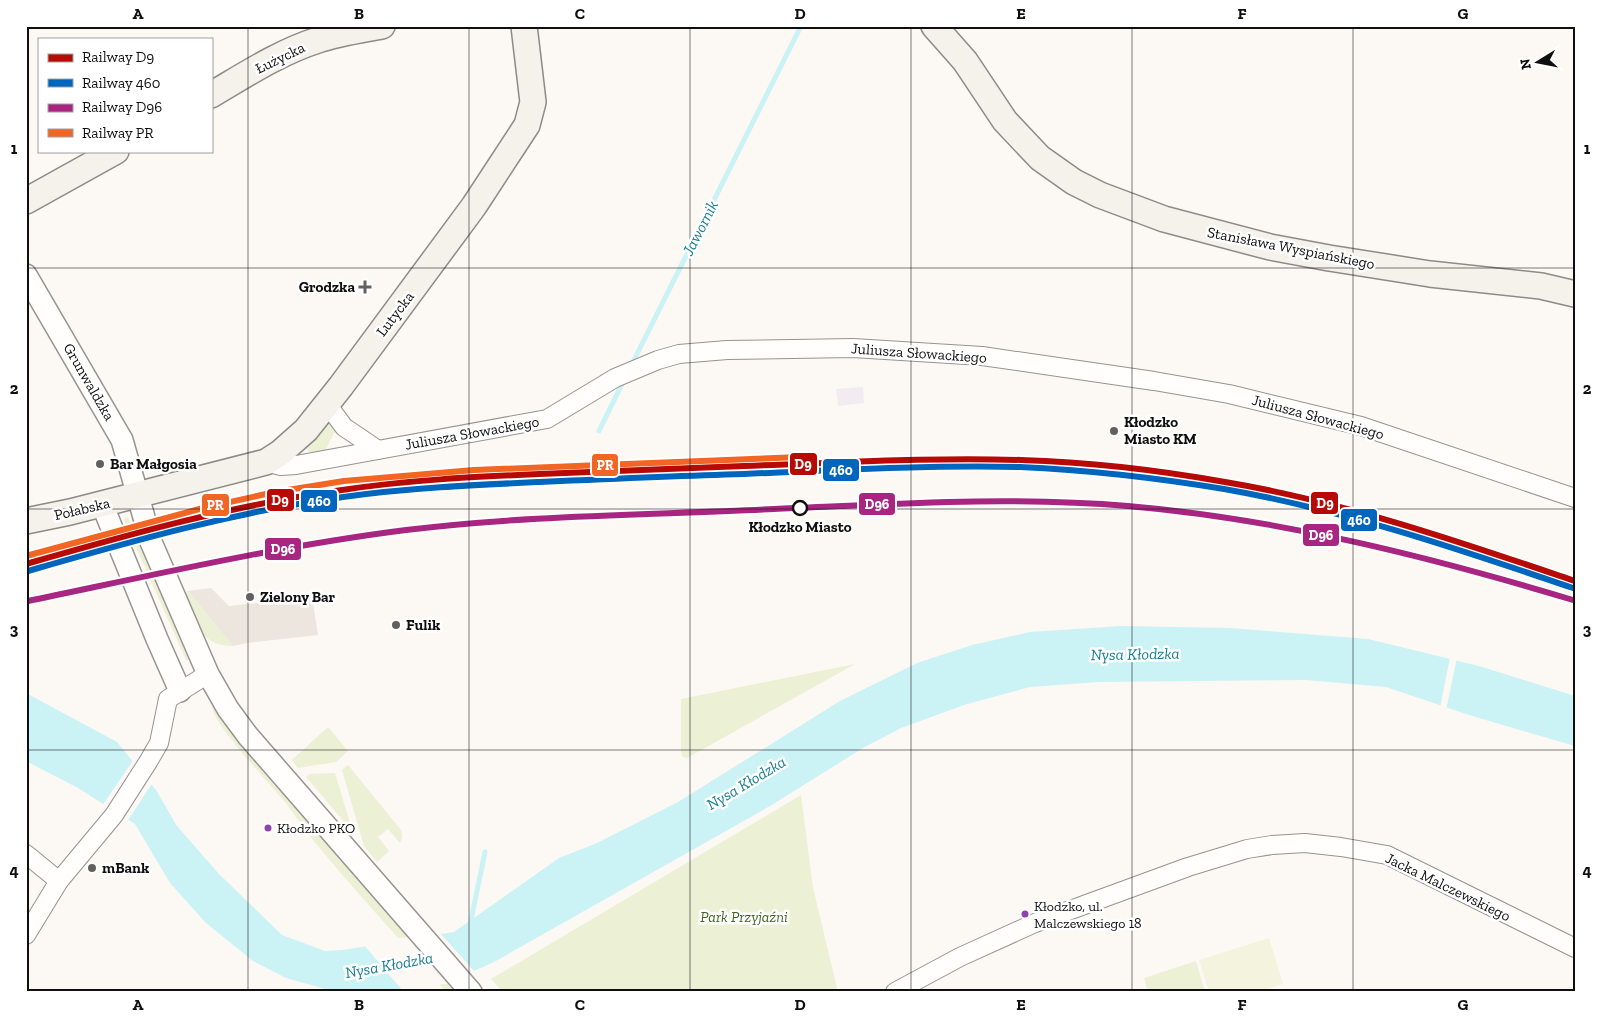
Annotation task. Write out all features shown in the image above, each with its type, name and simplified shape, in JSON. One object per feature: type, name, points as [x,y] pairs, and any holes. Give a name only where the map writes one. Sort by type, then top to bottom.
[{"type":"main road","name":"Łużycka","points":[[212,94],[258,68],[304,45],[329,37],[380,26]]},
{"type":"main road","name":"Lutycka","points":[[137,496],[266,462],[280,453],[306,430],[474,206],[527,125],[533,102],[524,26]]},
{"type":"main road","name":"Stanisława Wyspiańskiego","points":[[934,26],[965,61],[1005,121],[1040,158],[1074,182],[1100,195],[1164,219],[1270,247],[1430,274],[1541,286],[1575,294]]},
{"type":"main road","points":[[26,201],[114,152]]},
{"type":"main road","name":"Połabska","points":[[26,520],[137,496]]},
{"type":"street","name":"Grunwaldzka","points":[[26,275],[122,440],[151,542],[208,674],[228,709],[248,736],[470,991]]},
{"type":"street","name":"Juliusza Słowackiego","points":[[266,462],[281,466],[296,465],[547,419],[615,378],[658,360],[679,354],[727,350],[853,348],[982,356],[1229,394],[1361,426],[1575,498]]},
{"type":"street","points":[[327,404],[344,427],[378,450]]},
{"type":"street","points":[[102,504],[180,691]]},
{"type":"street","points":[[26,935],[59,881],[114,815],[148,762],[158,743],[168,699],[208,674]]},
{"type":"street","name":"Jacka Malczewskiego","points":[[895,992],[960,956],[1036,924],[1179,870],[1247,849],[1272,845],[1305,843],[1387,855],[1575,948]]},
{"type":"street","points":[[26,854],[59,881]]},
{"type":"shaded area","points":[[863,387],[864,403],[838,406],[836,389]]},
{"type":"shaded area","points":[[211,588],[229,606],[312,597],[318,635],[233,646],[188,591]]},
{"type":"green space","points":[[330,419],[336,429],[324,453],[312,456],[306,447],[315,434],[319,436]]},
{"type":"green space","points":[[126,517],[129,519],[189,660],[186,660],[124,520]]},
{"type":"green space","points":[[188,591],[233,646],[213,642],[200,630],[182,594]]},
{"type":"green space","points":[[855,664],[687,758],[683,757],[681,753],[681,699]]},
{"type":"green space","points":[[212,707],[215,707],[225,724],[259,767],[459,992],[446,992],[342,874],[308,834],[288,806],[233,742],[215,716]]},
{"type":"green space","points":[[328,727],[348,751],[336,762],[298,768],[292,760]]},
{"type":"green space","points":[[348,765],[401,830],[402,838],[400,843],[388,829],[378,837],[389,851],[377,862],[364,846],[342,770]]},
{"type":"green space","points":[[335,773],[350,823],[347,825],[306,777],[310,774]]},
{"type":"green space","name":"Park Przyjaźni","points":[[801,795],[813,888],[838,992],[503,992],[491,979]]},
{"type":"green space","points":[[1269,938],[1283,984],[1258,992],[1209,992],[1199,960]]},
{"type":"green space","points":[[1196,961],[1205,992],[1148,992],[1144,978]]},
{"type":"water","name":"Nysa Kłodzka","points":[[1121,626],[1230,628],[1368,639],[1479,666],[1575,696],[1575,746],[1472,716],[1386,687],[1306,680],[1099,682],[1030,687],[964,705],[901,728],[863,748],[770,806],[494,962],[454,980],[394,990],[336,992],[286,978],[253,961],[206,923],[170,883],[135,824],[78,788],[26,761],[26,693],[117,742],[156,790],[177,826],[219,874],[282,935],[325,951],[343,950],[454,932],[559,858],[597,843],[678,802],[840,701],[917,663],[972,645],[1030,632]]},
{"type":"pier","points":[[1450,657],[1457,658],[1446,710],[1440,708]]},
{"type":"pier","points":[[134,759],[153,782],[127,822],[102,806]]},
{"type":"pier","points":[[439,932],[476,973],[455,982],[403,991],[363,944]]},
{"type":"waterway","name":"Jawornik","points":[[631,366],[801,26]]},
{"type":"waterway","name":"Jawornik","points":[[599,431],[624,380]]},
{"type":"waterway","name":"Jawornik","points":[[471,925],[485,852]]},
{"type":"rail line","name":"PR","points":[[26,556],[203,508],[275,492],[344,481],[474,470],[801,457]]},
{"type":"rail line","name":"D9","points":[[26,564],[143,531],[222,512],[302,496],[415,481],[565,473],[986,459],[1047,461],[1123,467],[1270,490],[1402,524],[1575,581]]},
{"type":"rail line","name":"460","points":[[28,571],[145,538],[223,519],[303,503],[392,491],[539,482],[882,468],[1020,467],[1122,475],[1199,485],[1269,498],[1357,519],[1573,588]]},
{"type":"rail line","name":"D96","points":[[28,601],[169,571],[311,544],[452,525],[590,516],[995,501],[1128,506],[1241,520],[1352,541],[1408,554],[1573,600]]},
{"type":"place","name":"Grodzka","points":[[365,287]]},
{"type":"place","name":"Kłodzko Miasto KM","points":[[1114,431]]},
{"type":"place","name":"Bar Małgosia","points":[[100,464]]},
{"type":"place","name":"Kłodzko Miasto","points":[[800,508]]},
{"type":"place","name":"Zielony Bar","points":[[250,597]]},
{"type":"place","name":"Fulik","points":[[396,625]]},
{"type":"place","name":"Kłodzko PKO","points":[[268,828]]},
{"type":"place","name":"mBank","points":[[92,868]]},
{"type":"place","name":"Kłodzko, ul. Malczewskiego 18","points":[[1025,914]]}]
